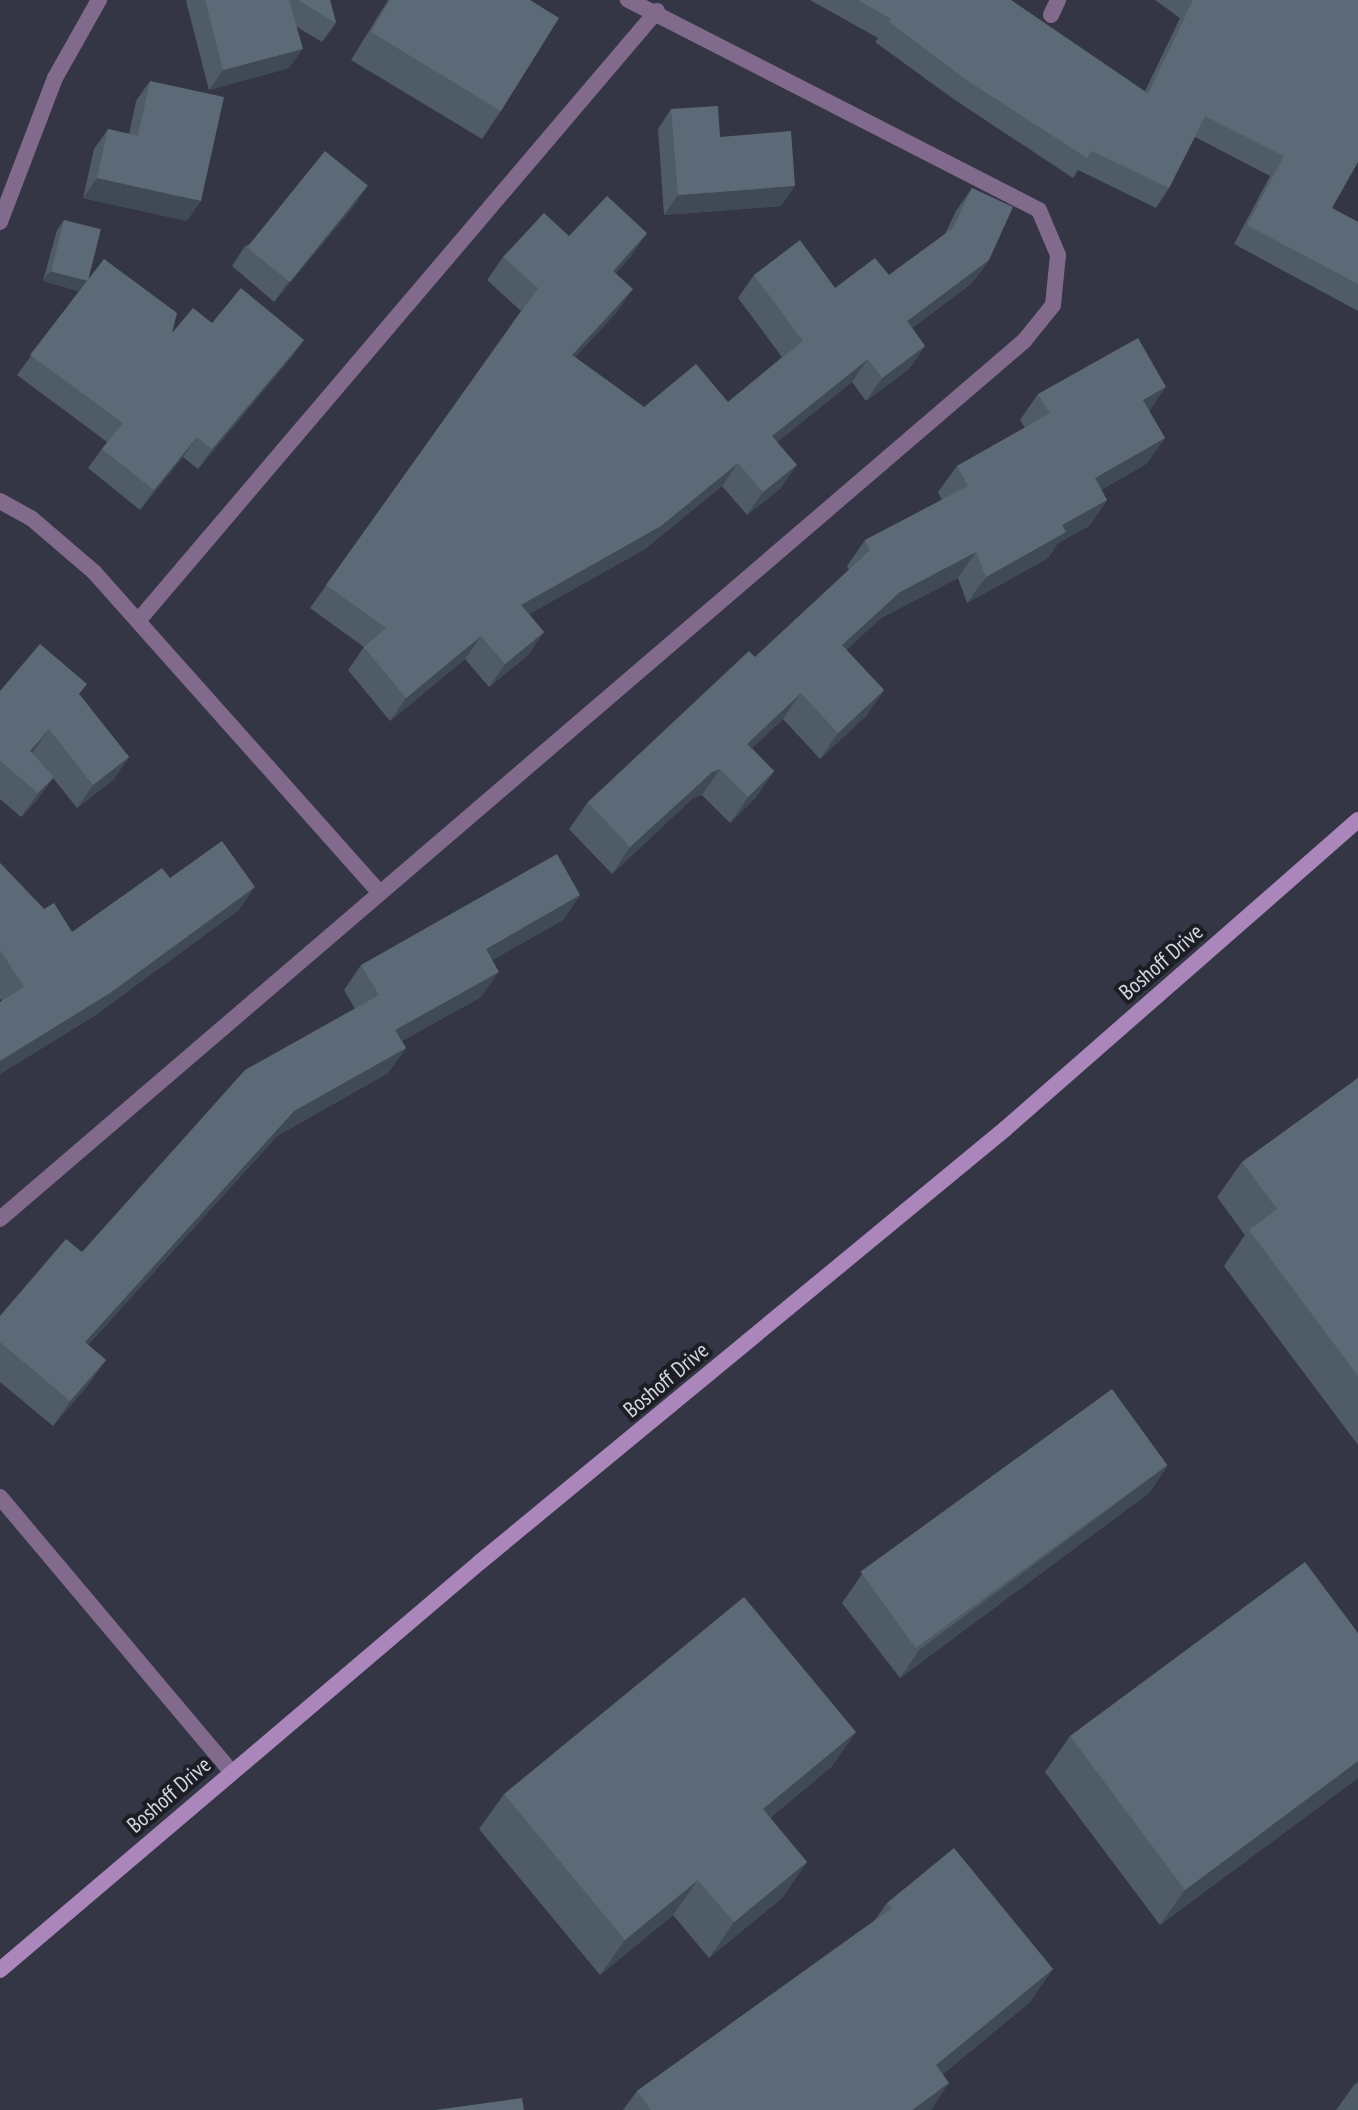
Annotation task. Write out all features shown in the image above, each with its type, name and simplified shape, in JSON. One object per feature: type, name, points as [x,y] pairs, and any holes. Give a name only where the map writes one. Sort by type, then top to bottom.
[{"type":"main road","name":"Boshoff Drive","points":[[0,1970],[231,1771],[1005,1129],[1358,820]]},
{"type":"street","points":[[0,222],[55,78],[99,0]]},
{"type":"street","points":[[0,1219],[378,891],[1024,341],[1053,305],[1058,255],[1039,210],[657,11],[628,0]]},
{"type":"street","points":[[138,621],[657,11]]},
{"type":"street","points":[[0,501],[65,545],[138,621],[378,891]]},
{"type":"street","points":[[0,1497],[231,1771]]},
{"type":"building","points":[[205,0],[289,0],[303,49],[223,70]]},
{"type":"building","points":[[298,0],[330,0],[336,23]]},
{"type":"building","points":[[390,0],[530,0],[559,18],[501,111],[371,32]]},
{"type":"building","points":[[858,0],[1011,0],[1148,94],[1193,0],[1358,0],[1358,162],[1332,208],[1358,222],[1358,284],[1247,225],[1284,156],[1205,116],[1169,188],[1092,151],[1087,158],[965,79],[889,22],[891,19]]},
{"type":"building","points":[[150,81],[224,97],[201,201],[97,178],[108,129],[138,136]]},
{"type":"building","points":[[718,106],[720,137],[791,131],[795,186],[678,195],[671,109]]},
{"type":"building","points":[[325,151],[368,186],[290,282],[247,247]]},
{"type":"building","points":[[972,188],[1013,207],[989,260],[907,321],[925,346],[882,378],[868,359],[772,436],[797,465],[763,492],[738,463],[661,526],[521,605],[544,632],[505,664],[481,636],[406,698],[364,647],[386,628],[326,585],[538,288],[503,257],[544,213],[569,236],[607,196],[647,233],[613,271],[633,289],[572,355],[644,407],[696,364],[728,402],[803,341],[754,275],[800,240],[835,288],[875,258],[889,275],[953,228]]},
{"type":"building","points":[[64,220],[101,229],[88,281],[51,271]]},
{"type":"building","points":[[104,259],[177,313],[172,333],[193,308],[212,323],[241,288],[304,340],[212,449],[197,437],[154,490],[102,449],[123,423],[30,355]]},
{"type":"building","points":[[1138,338],[1166,387],[1143,400],[1165,438],[1095,478],[1107,500],[1062,525],[1066,532],[986,577],[976,552],[900,592],[842,645],[884,690],[838,733],[801,693],[747,744],[774,771],[748,797],[720,769],[712,772],[630,847],[588,802],[749,651],[755,657],[870,550],[865,540],[968,486],[957,466],[1050,413],[1038,394]]},
{"type":"building","points":[[40,644],[87,684],[79,694],[129,757],[93,785],[49,729],[30,751],[54,777],[38,793],[0,761],[0,691]]},
{"type":"building","points":[[222,841],[255,887],[110,993],[0,1061],[0,1002],[24,987],[0,950],[0,863],[44,909],[54,903],[72,932],[162,868],[170,878]]},
{"type":"building","points":[[557,854],[580,895],[486,949],[499,972],[395,1030],[406,1048],[294,1111],[85,1342],[106,1360],[70,1401],[0,1342],[0,1316],[66,1239],[82,1252],[245,1070],[379,995],[361,965]]},
{"type":"building","points":[[1358,1078],[1358,1376],[1249,1230],[1277,1209],[1242,1162]]},
{"type":"building","points":[[1112,1389],[1167,1465],[916,1648],[860,1572]]},
{"type":"building","points":[[1305,1562],[1358,1633],[1358,1761],[1185,1890],[1070,1736]]},
{"type":"building","points":[[744,1597],[856,1732],[763,1809],[807,1862],[734,1922],[698,1880],[625,1940],[504,1794]]},
{"type":"building","points":[[954,1848],[1053,1969],[936,2065],[949,2083],[912,2110],[651,2110],[637,2091],[892,1908],[887,1903]]},
{"type":"building","points":[[522,2098],[524,2110],[435,2110]]}]
